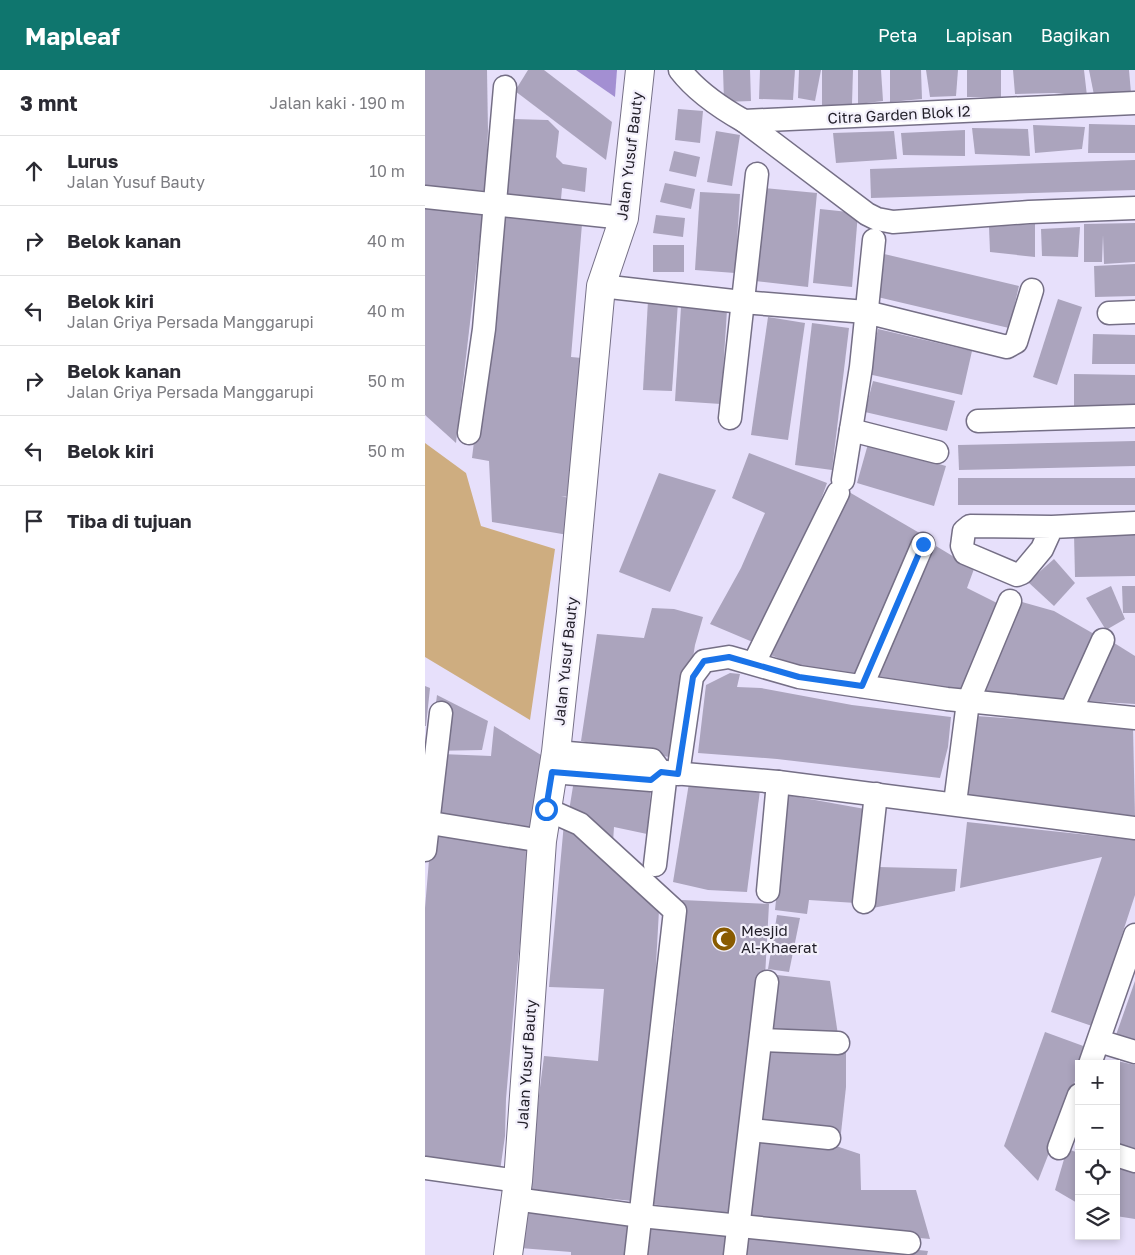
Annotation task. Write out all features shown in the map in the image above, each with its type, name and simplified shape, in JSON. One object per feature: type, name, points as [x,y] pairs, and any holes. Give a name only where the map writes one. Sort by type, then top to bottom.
[{"type":"street","name":"Jalan Yusuf Bauty","points":[[508,1255],[516,1190],[542,840],[554,762],[601,286],[624,218],[639,70]]},
{"type":"street","points":[[680,70],[686,78],[722,108],[744,121],[867,214],[877,219],[893,222],[1029,212],[1135,208]]},
{"type":"street","points":[[469,433],[483,329],[505,87]]},
{"type":"street","name":"Citra Garden Blok I2","points":[[744,121],[1135,103]]},
{"type":"street","points":[[730,418],[757,174]]},
{"type":"street","points":[[425,197],[624,218]]},
{"type":"street","points":[[754,663],[841,487],[851,430],[874,240]]},
{"type":"street","points":[[601,286],[742,302],[866,312],[1007,347],[1016,342],[1032,290]]},
{"type":"street","points":[[1109,313],[1135,312]]},
{"type":"street","points":[[978,422],[1135,416]]},
{"type":"street","points":[[851,430],[937,452]]},
{"type":"street","points":[[1052,527],[1135,523]]},
{"type":"street","points":[[862,686],[923,544]]},
{"type":"street","points":[[955,803],[968,702],[1010,601]]},
{"type":"street","points":[[1071,711],[1103,640]]},
{"type":"street","points":[[655,865],[668,773],[693,677],[704,661],[729,657],[799,677],[968,702],[1135,718]]},
{"type":"street","points":[[425,850],[441,713]]},
{"type":"street","points":[[554,762],[651,780],[668,773],[778,782],[955,803],[1135,828]]},
{"type":"street","points":[[768,891],[778,782]]},
{"type":"street","points":[[863,902],[876,794]]},
{"type":"street","points":[[546,809],[580,824],[675,911],[636,1255]]},
{"type":"street","points":[[427,822],[542,840]]},
{"type":"street","points":[[1092,1060],[1134,941]]},
{"type":"street","points":[[735,1255],[767,982]]},
{"type":"street","points":[[761,1040],[838,1043]]},
{"type":"street","points":[[1099,1041],[1135,1052]]},
{"type":"street","points":[[1067,1143],[1076,1105]]},
{"type":"street","points":[[751,1130],[829,1138]]},
{"type":"street","points":[[1120,1156],[1135,1161]]},
{"type":"street","points":[[425,1168],[516,1190],[641,1216],[739,1224],[909,1243]]},
{"type":"shaded area","points":[[576,70],[617,70],[615,97]]},
{"type":"shaded area","points":[[425,443],[466,473],[481,526],[555,549],[530,720],[425,657]]},
{"type":"building","points":[[425,70],[487,70],[488,131],[485,191],[425,187]]},
{"type":"building","points":[[528,70],[544,70],[612,122],[606,160],[515,91]]},
{"type":"building","points":[[723,70],[750,70],[751,101],[724,102]]},
{"type":"building","points":[[760,70],[795,70],[793,100],[759,99]]},
{"type":"building","points":[[799,70],[821,70],[815,101],[798,98]]},
{"type":"building","points":[[822,70],[853,70],[852,104],[822,106]]},
{"type":"building","points":[[858,70],[881,70],[883,101],[858,104]]},
{"type":"building","points":[[890,70],[921,70],[922,99],[890,102]]},
{"type":"building","points":[[926,70],[958,70],[956,96],[930,97]]},
{"type":"building","points":[[967,70],[1001,70],[1001,97],[967,97]]},
{"type":"building","points":[[1013,70],[1084,70],[1087,96],[1054,93],[1015,94]]},
{"type":"building","points":[[1089,70],[1129,70],[1131,93],[1094,95]]},
{"type":"building","points":[[678,109],[703,111],[700,143],[675,140]]},
{"type":"building","points":[[513,119],[548,120],[559,131],[556,157],[563,164],[587,168],[585,192],[562,188],[561,199],[505,194]]},
{"type":"building","points":[[1089,124],[1135,125],[1135,153],[1088,153]]},
{"type":"building","points":[[1033,125],[1085,127],[1082,149],[1035,153]]},
{"type":"building","points":[[972,128],[1028,129],[1030,156],[975,154]]},
{"type":"building","points":[[965,130],[965,156],[903,155],[901,133]]},
{"type":"building","points":[[716,131],[740,135],[732,186],[707,182]]},
{"type":"building","points":[[894,131],[897,159],[836,163],[833,133]]},
{"type":"building","points":[[674,151],[700,157],[696,177],[669,171]]},
{"type":"building","points":[[1135,160],[1135,190],[871,198],[870,169]]},
{"type":"building","points":[[665,183],[695,189],[691,209],[660,202]]},
{"type":"building","points":[[764,188],[817,193],[808,287],[755,281]]},
{"type":"building","points":[[700,192],[740,194],[735,273],[695,270]]},
{"type":"building","points":[[425,207],[483,211],[456,443],[425,415]]},
{"type":"building","points":[[820,209],[858,213],[852,287],[813,283]]},
{"type":"building","points":[[502,213],[582,224],[571,357],[582,358],[571,457],[569,497],[561,496],[569,498],[568,535],[492,522],[489,461],[472,458]]},
{"type":"building","points":[[656,215],[685,218],[683,237],[653,233]]},
{"type":"building","points":[[1135,223],[1135,262],[1104,264],[1103,235],[1102,262],[1084,262],[1084,224]]},
{"type":"building","points":[[1035,224],[1035,257],[990,252],[989,227]]},
{"type":"building","points":[[1080,227],[1078,257],[1042,256],[1041,229]]},
{"type":"building","points":[[653,245],[684,245],[684,272],[653,272]]},
{"type":"building","points":[[880,253],[1019,286],[1009,328],[869,295]]},
{"type":"building","points":[[1135,264],[1135,296],[1095,297],[1094,266]]},
{"type":"building","points":[[1058,299],[1082,307],[1057,385],[1033,377]]},
{"type":"building","points":[[648,300],[678,302],[672,391],[643,390]]},
{"type":"building","points":[[681,307],[727,310],[721,404],[675,401]]},
{"type":"building","points":[[768,317],[805,323],[788,440],[751,435]]},
{"type":"building","points":[[812,323],[849,328],[832,470],[795,465]]},
{"type":"building","points":[[878,329],[972,351],[962,395],[868,374]]},
{"type":"building","points":[[1093,334],[1135,335],[1135,364],[1092,364]]},
{"type":"building","points":[[1074,374],[1135,375],[1135,410],[1074,409]]},
{"type":"building","points":[[873,381],[955,401],[947,431],[865,412]]},
{"type":"building","points":[[1135,441],[1135,466],[959,470],[958,445]]},
{"type":"building","points":[[868,444],[946,466],[934,506],[857,483]]},
{"type":"building","points":[[749,453],[827,483],[819,505],[755,643],[710,624],[741,568],[765,513],[732,498]]},
{"type":"building","points":[[659,473],[716,490],[670,592],[619,572]]},
{"type":"building","points":[[958,478],[1135,478],[1135,505],[958,505]]},
{"type":"building","points":[[849,492],[923,535],[854,675],[807,670],[768,654]]},
{"type":"building","points":[[1135,533],[1135,576],[1075,577],[1074,534]]},
{"type":"building","points":[[936,546],[974,569],[967,588],[999,604],[961,693],[875,679]]},
{"type":"building","points":[[1054,559],[1075,583],[1054,606],[1028,582]]},
{"type":"building","points":[[1111,586],[1125,619],[1106,630],[1086,598]]},
{"type":"building","points":[[1122,586],[1135,586],[1135,613],[1123,613]]},
{"type":"building","points":[[1022,602],[1054,611],[1094,634],[1066,702],[980,695],[1003,636]]},
{"type":"building","points":[[652,608],[674,609],[703,617],[695,645],[677,758],[633,752],[581,741],[597,634],[644,638]]},
{"type":"building","points":[[1111,641],[1135,656],[1135,704],[1086,701]]},
{"type":"building","points":[[730,673],[740,674],[737,687],[761,688],[852,705],[951,717],[948,747],[940,778],[777,759],[698,753],[706,685]]},
{"type":"building","points":[[425,686],[430,688],[426,726],[425,726]]},
{"type":"building","points":[[437,695],[488,721],[482,750],[430,751]]},
{"type":"building","points":[[976,716],[1133,727],[1135,816],[968,796]]},
{"type":"building","points":[[494,726],[541,755],[537,829],[434,813],[441,754],[491,756]]},
{"type":"building","points":[[574,780],[651,788],[647,834],[614,827],[613,842],[569,811]]},
{"type":"building","points":[[689,783],[760,790],[747,892],[708,890],[673,882]]},
{"type":"building","points":[[787,795],[865,809],[856,903],[809,900],[807,914],[775,910]]},
{"type":"building","points":[[967,822],[1135,840],[1135,895],[1092,1026],[1051,1012],[1102,857],[960,888]]},
{"type":"building","points":[[564,823],[604,855],[617,874],[642,890],[659,910],[655,983],[632,1201],[527,1190],[544,1056],[598,1061],[604,989],[549,987]]},
{"type":"building","points":[[431,836],[465,838],[536,848],[529,943],[520,943],[517,969],[506,1099],[505,1136],[500,1171],[425,1159],[425,908]]},
{"type":"building","points":[[878,867],[957,869],[955,891],[873,908]]},
{"type":"building","points":[[682,900],[769,904],[765,977],[757,977],[756,1011],[732,1214],[650,1204],[675,1025],[680,973]]},
{"type":"building","points":[[777,915],[800,918],[789,972],[768,969]]},
{"type":"building","points":[[777,975],[830,981],[838,1035],[769,1032]]},
{"type":"building","points":[[1135,981],[1135,1041],[1116,1035]]},
{"type":"building","points":[[1045,1032],[1086,1047],[1082,1060],[1075,1060],[1075,1081],[1038,1181],[1004,1146]]},
{"type":"building","points":[[768,1046],[846,1050],[846,1087],[841,1133],[760,1125]]},
{"type":"building","points":[[1120,1062],[1135,1065],[1135,1152],[1120,1147]]},
{"type":"building","points":[[758,1136],[830,1144],[860,1154],[861,1190],[916,1190],[930,1239],[746,1221]]},
{"type":"building","points":[[1067,1149],[1075,1152],[1075,1202],[1055,1190]]},
{"type":"building","points":[[1120,1165],[1135,1170],[1135,1219],[1120,1217]]},
{"type":"building","points":[[523,1211],[575,1220],[630,1223],[626,1255],[571,1255],[571,1252],[520,1248]]},
{"type":"building","points":[[648,1226],[730,1231],[728,1255],[646,1255]]},
{"type":"building","points":[[745,1230],[928,1251],[927,1255],[742,1255]]},
{"type":"place","name":"Mesjid Al-Khaerat","points":[[724,939]]},
{"type":"route","points":[[546,809],[552,772],[651,780],[661,772],[678,774],[693,677],[704,661],[729,657],[799,677],[862,686],[923,544]]}]
